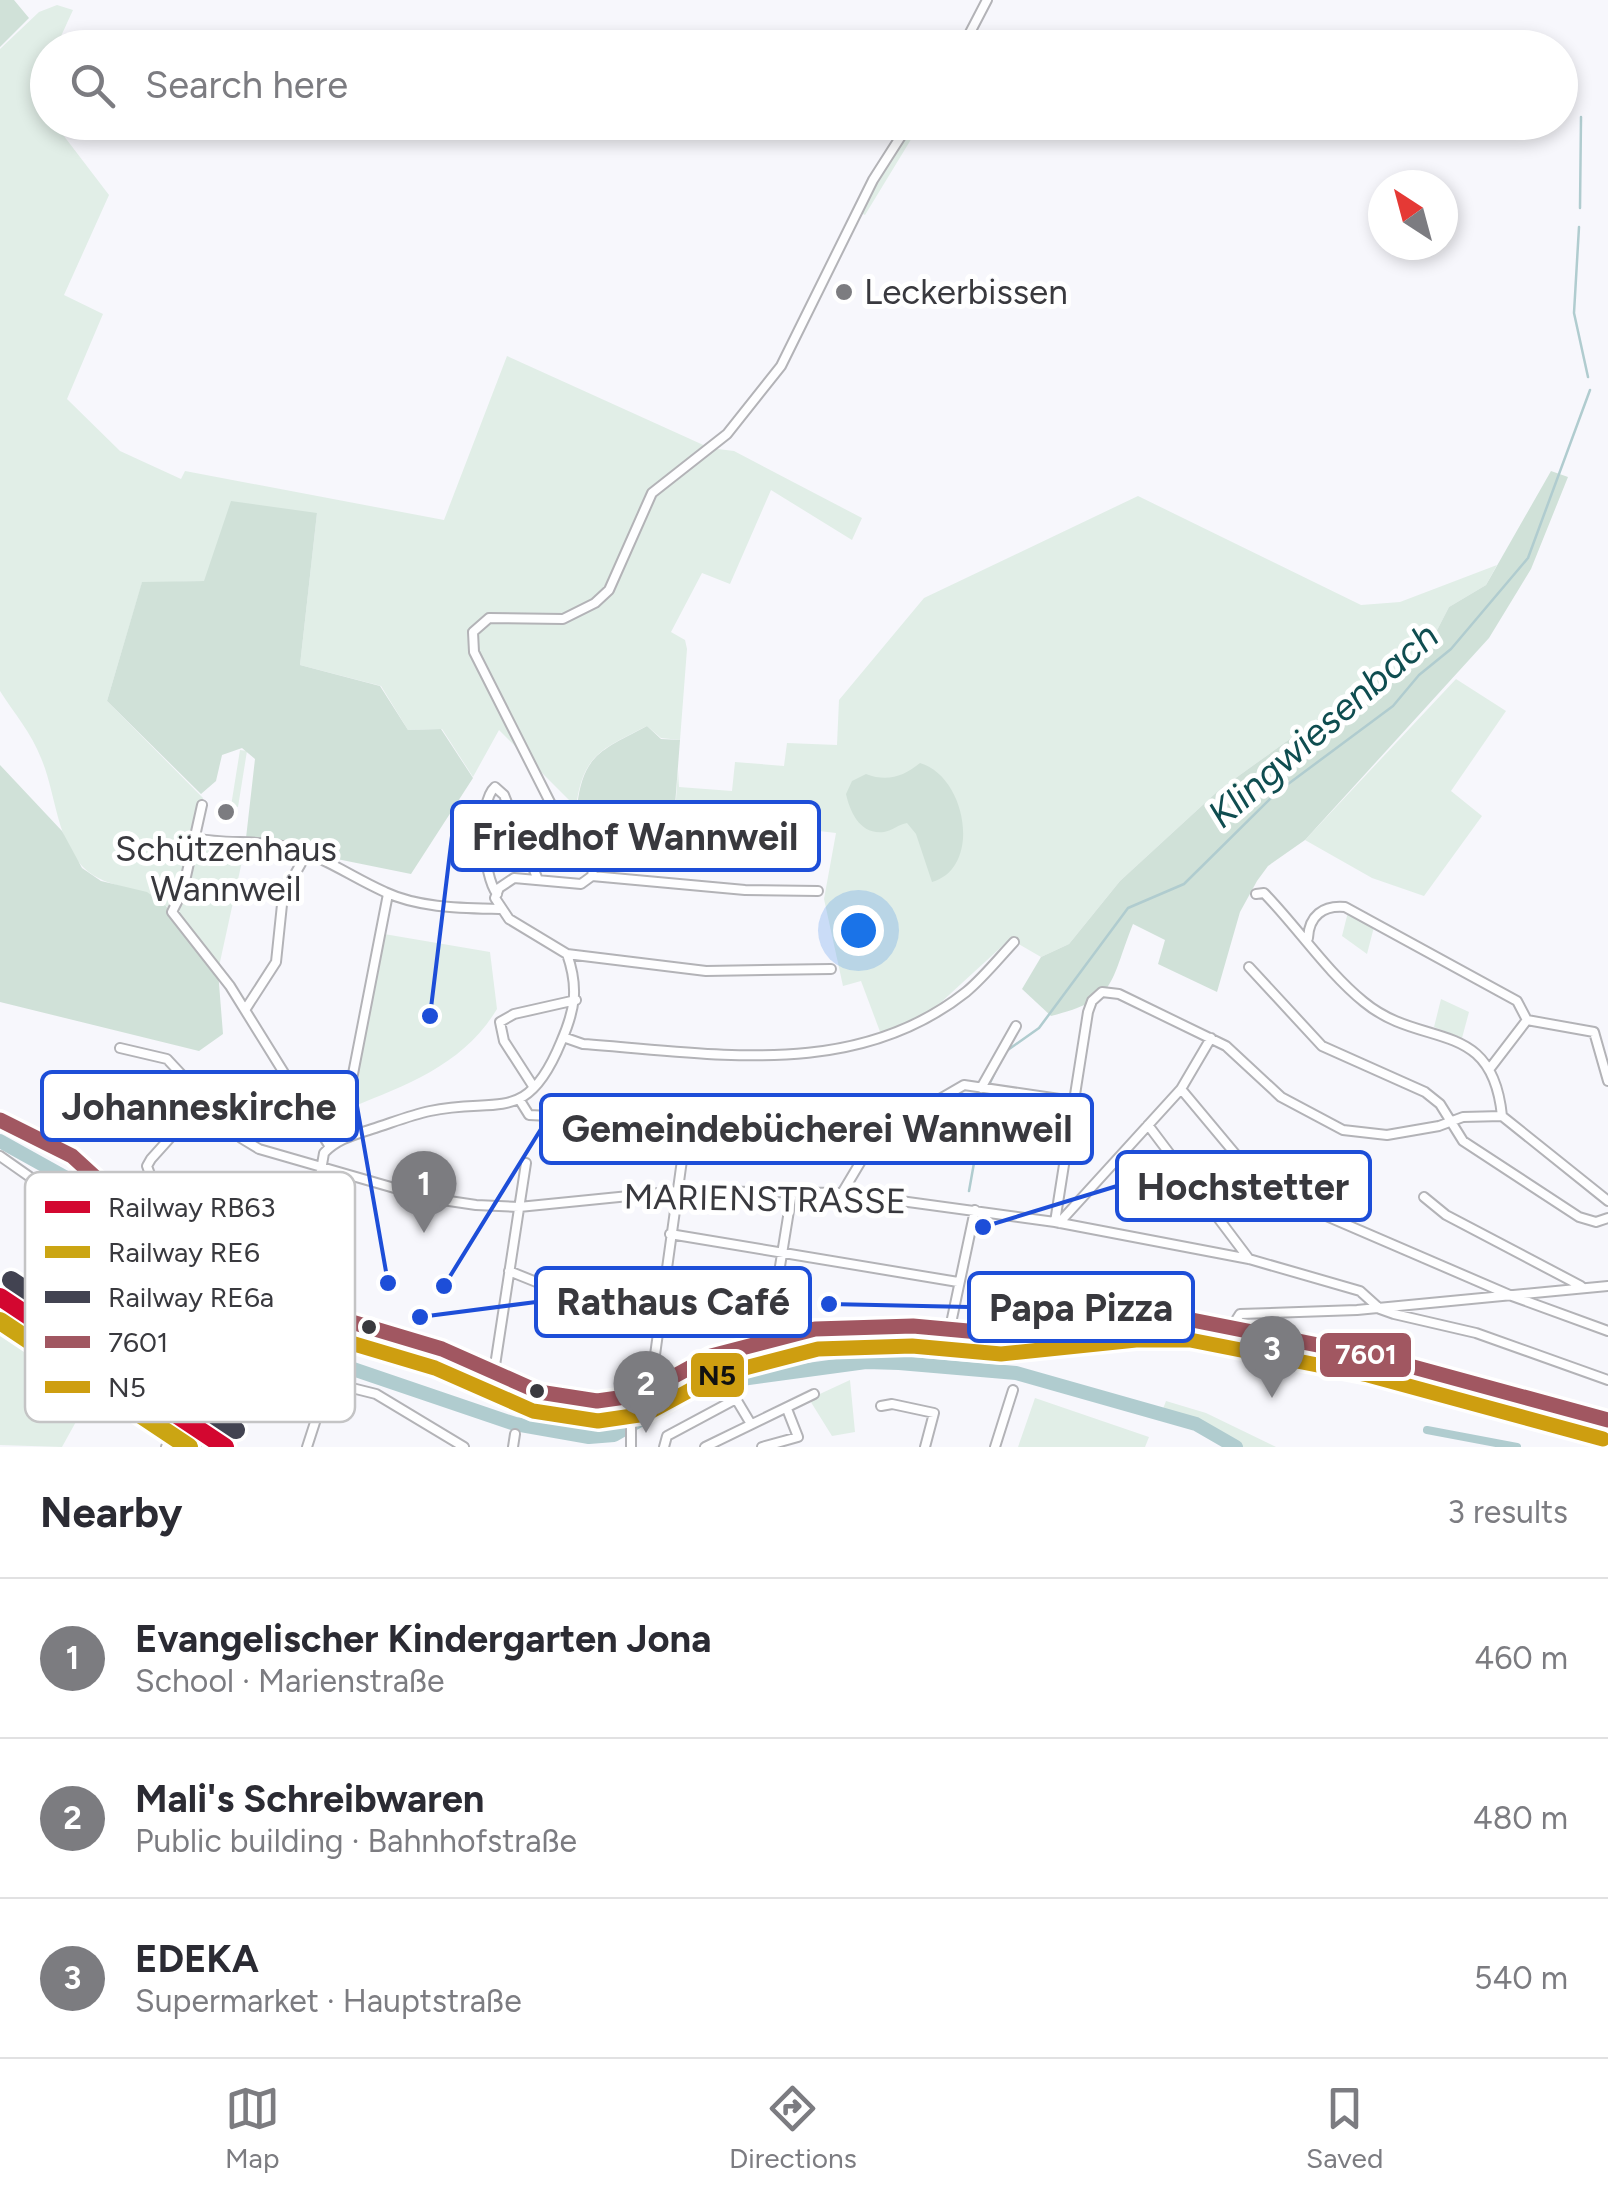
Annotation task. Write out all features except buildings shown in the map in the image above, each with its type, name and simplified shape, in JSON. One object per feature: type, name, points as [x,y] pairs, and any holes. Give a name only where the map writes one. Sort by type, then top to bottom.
[{"type":"main road","points":[[0,1120],[72,1156],[90,1172]]},
{"type":"main road","points":[[355,1322],[395,1332],[551,1396],[597,1401],[631,1398],[712,1356],[815,1329],[950,1328],[1022,1334],[1171,1319],[1233,1325],[1415,1366],[1608,1420]]},
{"type":"street","points":[[971,30],[987,0]]},
{"type":"street","points":[[592,876],[591,855],[558,818],[474,652],[473,632],[489,618],[563,619],[595,603],[609,590],[652,494],[737,425],[781,366],[857,210],[899,140]]},
{"type":"street","points":[[499,910],[497,894],[490,885],[484,835],[488,795],[495,787],[504,795],[538,880]]},
{"type":"street","points":[[202,805],[183,890],[172,912],[244,1010],[330,1147]]},
{"type":"street","points":[[195,838],[224,844],[283,846],[307,853],[388,894],[447,906],[499,910],[567,954],[706,971],[831,968]]},
{"type":"street","points":[[244,1010],[276,962],[283,895],[307,853]]},
{"type":"street","points":[[497,894],[514,878],[572,886],[592,876],[745,890],[818,890]]},
{"type":"street","points":[[348,1137],[352,1080],[388,894]]},
{"type":"street","points":[[1256,894],[1264,894],[1367,1005],[1454,1039],[1480,1054],[1491,1067],[1502,1116],[1608,1201]]},
{"type":"street","points":[[1308,938],[1308,925],[1317,913],[1332,906],[1345,907],[1517,1001],[1527,1020]]},
{"type":"street","points":[[564,1037],[582,1044],[737,1055],[790,1057],[834,1052],[919,1021],[967,991],[1014,942]]},
{"type":"street","points":[[319,1170],[330,1147],[348,1137],[432,1110],[486,1108],[519,1099],[534,1086],[553,1062],[576,1000],[567,954]]},
{"type":"street","points":[[1249,967],[1322,1046],[1425,1092],[1474,1150],[1579,1217],[1596,1222],[1608,1218]]},
{"type":"street","points":[[1057,1222],[1088,1012],[1092,1001],[1102,992],[1120,994],[1211,1038],[1281,1097],[1343,1130],[1387,1135],[1451,1120],[1502,1116]]},
{"type":"street","points":[[534,1086],[504,1041],[500,1022],[514,1014],[576,1000]]},
{"type":"street","points":[[1491,1067],[1527,1020]]},
{"type":"street","points":[[1527,1020],[1594,1032],[1608,1081]]},
{"type":"street","points":[[981,1088],[1003,1042],[1016,1026]]},
{"type":"street","points":[[1057,1222],[1181,1089],[1211,1038]]},
{"type":"street","name":"MARIENSTRASSE","points":[[120,1048],[168,1059],[250,1144],[327,1172]]},
{"type":"street","points":[[842,1192],[876,1136],[964,1085],[1072,1101]]},
{"type":"street","points":[[1181,1089],[1236,1156],[1280,1196],[1512,1296],[1608,1331]]},
{"type":"street","points":[[149,1172],[151,1159],[206,1099]]},
{"type":"street","points":[[519,1099],[529,1115],[721,1124]]},
{"type":"street","points":[[650,1391],[656,1319],[687,1124]]},
{"type":"street","points":[[1148,1125],[1249,1260]]},
{"type":"street","points":[[0,1156],[25,1174]]},
{"type":"street","points":[[494,1372],[526,1163]]},
{"type":"street","name":"MARIENSTRASSE","points":[[355,1179],[429,1198],[519,1207],[679,1191],[842,1192],[1057,1222],[1249,1260],[1360,1291],[1380,1309],[1476,1333],[1608,1380]]},
{"type":"street","points":[[775,1339],[772,1322],[792,1192]]},
{"type":"street","points":[[1424,1198],[1446,1216],[1584,1287]]},
{"type":"street","points":[[950,1328],[975,1210]]},
{"type":"street","points":[[670,1234],[958,1282]]},
{"type":"street","points":[[509,1271],[561,1292]]},
{"type":"street","points":[[1233,1325],[1240,1314],[1380,1309],[1608,1286]]},
{"type":"street","points":[[355,1389],[376,1394],[464,1447]]},
{"type":"street","points":[[995,1447],[1013,1390]]},
{"type":"street","points":[[705,1447],[814,1394]]},
{"type":"street","points":[[631,1398],[631,1447]]},
{"type":"street","points":[[664,1447],[666,1436],[736,1399],[750,1424]]},
{"type":"street","points":[[882,1406],[934,1414],[925,1447]]},
{"type":"street","points":[[762,1447],[798,1437],[786,1409]]},
{"type":"street","points":[[159,1422],[196,1447]]},
{"type":"street","points":[[307,1447],[313,1422]]},
{"type":"street","points":[[166,1447],[174,1433]]},
{"type":"street","points":[[513,1447],[516,1434]]},
{"type":"shaded area","points":[[0,0],[14,0],[29,18],[0,47]]},
{"type":"shaded area","points":[[57,5],[73,10],[64,30],[30,30],[30,140],[67,140],[109,195],[64,295],[103,314],[67,399],[120,451],[181,479],[185,471],[444,520],[507,356],[710,448],[734,451],[862,518],[852,540],[771,490],[730,584],[702,573],[671,632],[685,640],[687,649],[680,740],[661,738],[647,726],[607,748],[597,755],[584,775],[576,807],[499,730],[473,777],[442,729],[408,730],[381,686],[300,665],[317,513],[204,581],[142,583],[107,701],[203,798],[183,888],[172,912],[152,896],[105,881],[83,867],[67,843],[37,749],[0,691],[0,49],[39,12]]},
{"type":"shaded area","points":[[900,140],[911,140],[865,215],[857,211]]},
{"type":"shaded area","points":[[1551,471],[1568,477],[1531,569],[1489,638],[1305,840],[1268,866],[1240,912],[1217,992],[1158,964],[1165,940],[1133,924],[1108,986],[1089,1003],[1051,1016],[1022,989],[1041,957],[1069,944],[1120,881],[1219,790],[1340,703],[1381,689],[1433,638],[1449,607],[1486,585]]},
{"type":"shaded area","points":[[1138,496],[1361,605],[1400,602],[1497,565],[1486,585],[1449,607],[1433,638],[1381,689],[1340,703],[1219,790],[1120,881],[1069,944],[1041,957],[1010,939],[937,1006],[882,1037],[861,981],[843,986],[824,899],[836,833],[675,814],[678,770],[679,787],[732,791],[735,762],[784,766],[787,743],[837,745],[839,700],[924,598]]},
{"type":"shaded area","points":[[231,501],[317,513],[300,665],[380,686],[408,730],[441,729],[473,778],[411,874],[253,842],[246,838],[255,759],[242,748],[222,755],[216,781],[201,794],[107,701],[142,582],[204,581]]},
{"type":"shaded area","points":[[1456,679],[1506,711],[1451,791],[1482,816],[1424,896],[1372,878],[1305,840]]},
{"type":"shaded area","points":[[647,726],[661,739],[680,740],[671,858],[603,833],[577,807],[590,764],[607,748]]},
{"type":"shaded area","points":[[240,750],[247,751],[238,807],[231,806]]},
{"type":"shaded area","points":[[920,763],[936,771],[948,785],[962,822],[963,841],[958,859],[948,873],[932,882],[916,834],[907,823],[884,832],[869,830],[853,815],[846,794],[852,781],[866,774],[894,777]]},
{"type":"shaded area","points":[[0,765],[62,831],[82,868],[101,881],[147,892],[165,905],[218,971],[223,1034],[199,1051],[0,1002]]},
{"type":"shaded area","points":[[246,843],[218,971],[179,913],[199,844]]},
{"type":"shaded area","points":[[1348,912],[1375,923],[1367,954],[1342,936]]},
{"type":"shaded area","points":[[384,934],[490,952],[497,1009],[484,1028],[452,1058],[414,1080],[352,1107]]},
{"type":"shaded area","points":[[1441,999],[1469,1012],[1462,1038],[1434,1027]]},
{"type":"shaded area","points":[[0,1314],[25,1331],[25,1422],[76,1422],[62,1447],[0,1445]]},
{"type":"shaded area","points":[[1195,1327],[1242,1335],[1255,1343],[1249,1347],[1212,1341],[1201,1346]]},
{"type":"shaded area","points":[[850,1380],[855,1432],[832,1436],[809,1399]]},
{"type":"shaded area","points":[[1035,1398],[1149,1437],[1145,1447],[1018,1447]]},
{"type":"shaded area","points":[[1166,1401],[1206,1413],[1276,1447],[1236,1447],[1196,1424],[1161,1414]]},
{"type":"waterway","points":[[1580,208],[1581,117]]},
{"type":"waterway","points":[[1579,227],[1574,313],[1588,377]]},
{"type":"waterway","name":"Klingwiesenbach","points":[[1005,1052],[1039,1028],[1128,908],[1184,884],[1276,793],[1393,706],[1419,675],[1451,649],[1528,558],[1590,390]]},
{"type":"waterway","name":"Klingwiesenbach","points":[[989,1085],[997,1068]]},
{"type":"waterway","points":[[969,1191],[984,1107]]},
{"type":"waterway","points":[[0,1141],[56,1172]]},
{"type":"waterway","points":[[355,1370],[515,1424],[589,1437],[614,1435],[693,1390],[727,1381],[866,1362],[1016,1373],[1196,1424],[1236,1447]]},
{"type":"waterway","points":[[1427,1430],[1517,1447]]},
{"type":"rail line","name":"RE6a","points":[[11,1280],[25,1289]]},
{"type":"rail line","name":"RB63","points":[[0,1297],[25,1314]]},
{"type":"rail line","name":"RE6","points":[[0,1321],[25,1338]]},
{"type":"rail line","name":"RE6","points":[[152,1422],[189,1447]]},
{"type":"rail line","name":"RB63","points":[[188,1422],[225,1447]]},
{"type":"rail line","name":"RE6a","points":[[224,1422],[236,1430]]},
{"type":"transit line","name":"7601","points":[[0,1120],[72,1156],[89,1172]]},
{"type":"transit line","name":"7601","points":[[355,1323],[442,1349],[539,1392],[597,1401],[640,1395],[711,1356],[815,1329],[913,1326],[1001,1334],[1135,1320],[1192,1320],[1373,1356],[1608,1420]]},
{"type":"transit line","name":"N5","points":[[355,1344],[435,1368],[533,1411],[598,1421],[646,1414],[718,1375],[818,1349],[912,1346],[1001,1354],[1136,1340],[1190,1340],[1368,1375],[1603,1439]]},
{"type":"place","name":"Leckerbissen","points":[[844,292]]},
{"type":"place","name":"Schützenhaus Wannweil","points":[[226,812]]},
{"type":"place","name":"Friedhof Wannweil","points":[[430,1016]]},
{"type":"place","name":"Hochstetter","points":[[983,1227]]},
{"type":"place","name":"Evangelischer Kindergarten Jona","points":[[424,1233]]},
{"type":"place","name":"Johanneskirche","points":[[388,1283]]},
{"type":"place","name":"Gemeindebücherei Wannweil","points":[[444,1286]]},
{"type":"place","name":"Papa Pizza","points":[[829,1304]]},
{"type":"place","name":"Rathaus Café","points":[[420,1317]]},
{"type":"place","name":"EDEKA","points":[[1272,1398]]},
{"type":"place","name":"Mali's Schreibwaren","points":[[646,1433]]}]
